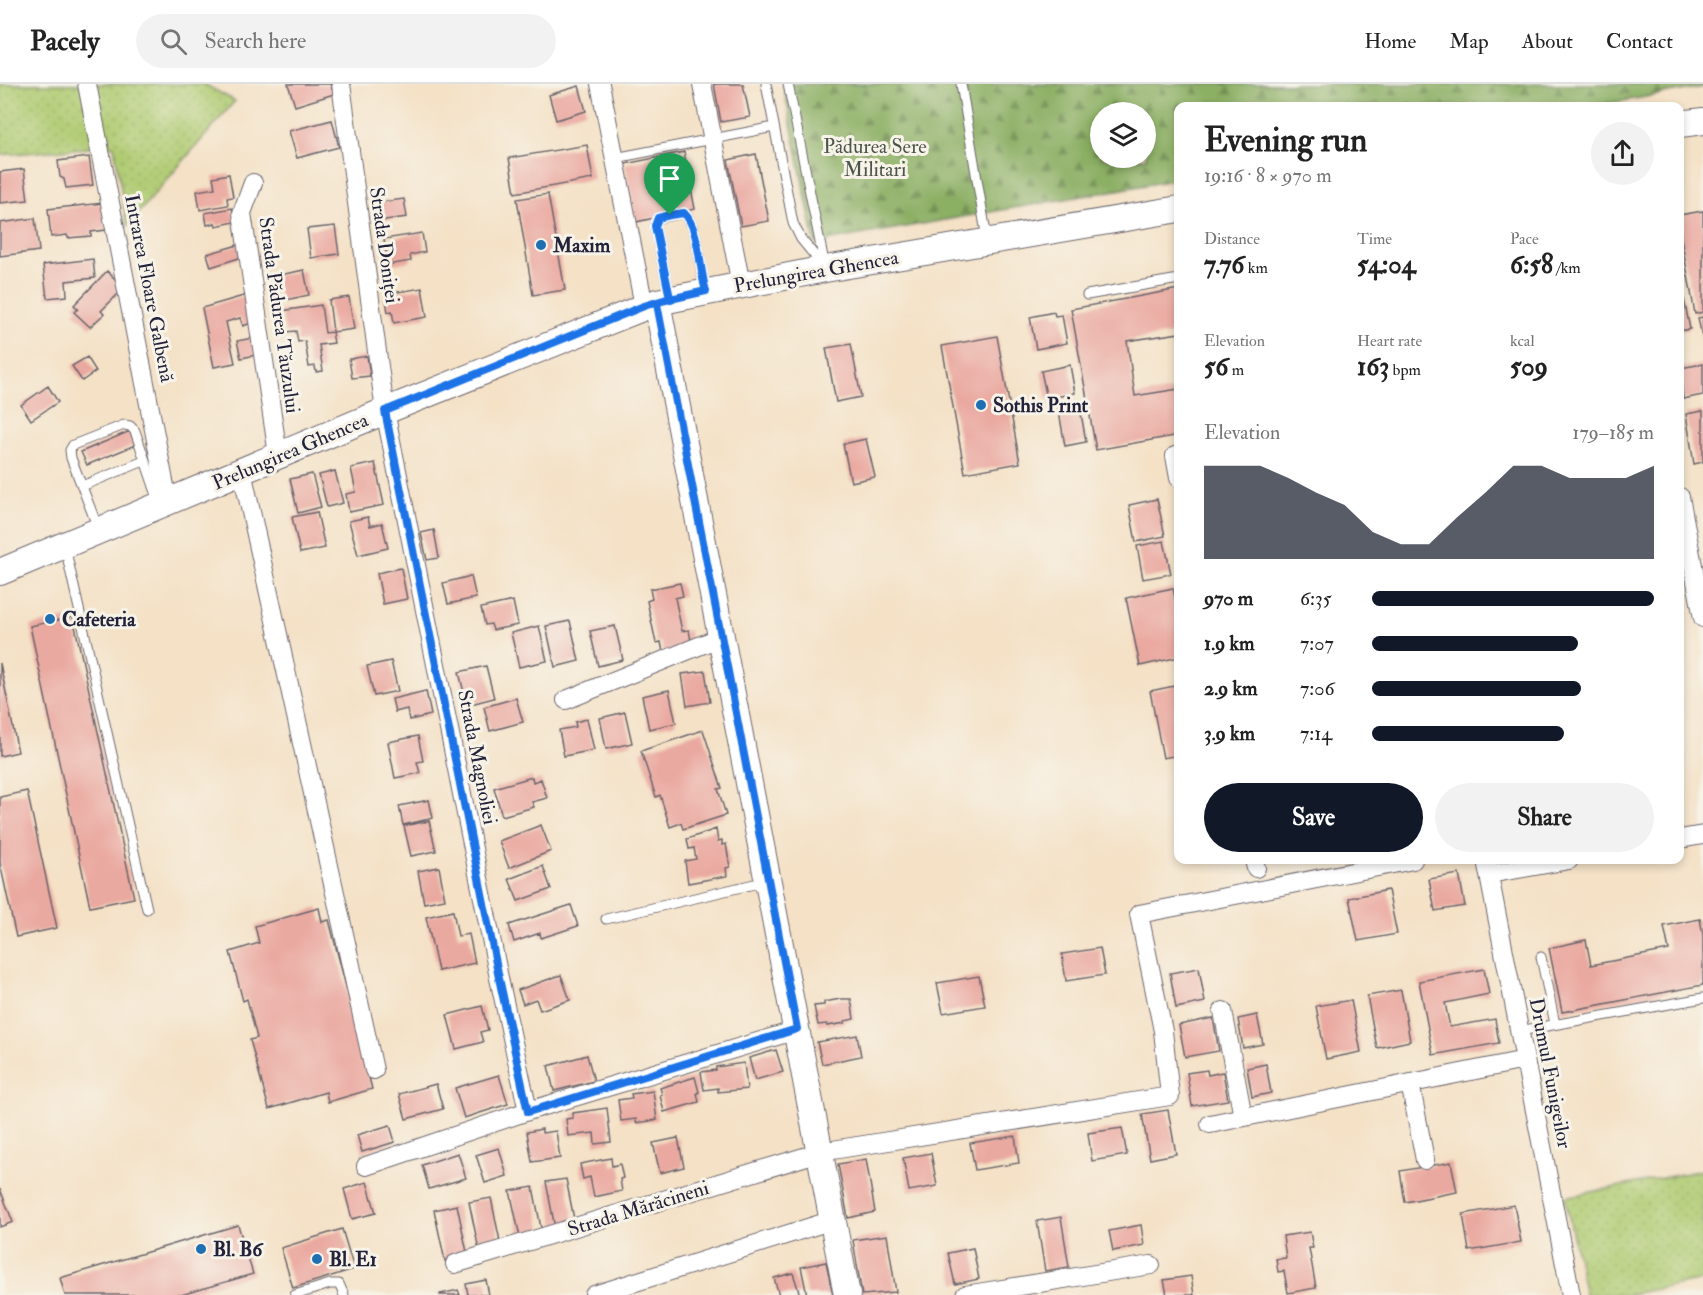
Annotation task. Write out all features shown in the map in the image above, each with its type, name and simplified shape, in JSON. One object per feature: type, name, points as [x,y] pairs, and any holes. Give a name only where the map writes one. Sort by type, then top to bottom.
[{"type":"main road","points":[[1684,123],[1703,121]]},
{"type":"main road","name":"Prelungirea Ghencea","points":[[0,572],[385,411],[657,302],[825,269],[1174,210]]},
{"type":"main road","points":[[657,302],[847,1295]]},
{"type":"street","name":"Intrarea Floare Galbenă","points":[[87,84],[164,503]]},
{"type":"street","name":"Strada Doniței","points":[[341,84],[385,411]]},
{"type":"street","points":[[600,84],[615,158],[657,302]]},
{"type":"street","points":[[702,84],[741,285]]},
{"type":"street","name":"Strada Pădurea Tăuzului","points":[[253,183],[242,213],[278,455]]},
{"type":"street","name":"Strada Magnoliei","points":[[385,411],[494,956],[528,1112]]},
{"type":"street","points":[[242,471],[374,1070]]},
{"type":"street","points":[[1684,518],[1703,618]]},
{"type":"street","points":[[566,700],[721,637]]},
{"type":"street","points":[[1684,838],[1703,835]]},
{"type":"street","name":"Strada Mărăcineni","points":[[455,1264],[820,1152],[1170,1095],[1163,1031],[1139,914],[1393,864]]},
{"type":"street","points":[[1487,867],[1522,864]]},
{"type":"street","name":"Drumul Funigeilor","points":[[1487,867],[1572,1295]]},
{"type":"street","points":[[1223,1011],[1244,1117]]},
{"type":"street","points":[[366,1166],[528,1112],[797,1029]]},
{"type":"street","points":[[1210,1124],[1525,1060]]},
{"type":"street","points":[[1410,1083],[1425,1160]]},
{"type":"street","points":[[594,1295],[833,1220]]},
{"type":"street","points":[[965,1295],[1151,1265]]},
{"type":"lane","points":[[766,84],[795,230],[825,269]]},
{"type":"lane","points":[[788,84],[825,269]]},
{"type":"lane","points":[[961,84],[988,241]]},
{"type":"lane","points":[[615,158],[774,127]]},
{"type":"lane","points":[[657,302],[655,226],[658,218],[670,215],[684,213],[688,217],[694,231],[706,291]]},
{"type":"lane","points":[[1087,295],[1174,280]]},
{"type":"lane","points":[[99,530],[71,458],[71,447],[124,425],[130,426],[135,431],[144,461],[164,503]]},
{"type":"lane","points":[[82,486],[144,461]]},
{"type":"lane","points":[[65,545],[147,909]]},
{"type":"lane","points":[[606,919],[768,881]]},
{"type":"lane","points":[[1541,957],[1556,1024]]},
{"type":"lane","points":[[1519,1031],[1703,998]]},
{"type":"lane","points":[[295,1295],[330,1284],[339,1284],[344,1295]]},
{"type":"green space","points":[[0,84],[204,84],[235,101],[127,226],[114,146],[0,155]]},
{"type":"green space","name":"Pădurea Sere Militari","points":[[783,84],[1703,84],[1703,87],[1617,102],[1174,102],[1174,180],[815,243]]},
{"type":"green space","points":[[1703,1170],[1703,1280],[1626,1295],[1585,1295],[1565,1197]]},
{"type":"building","points":[[288,84],[330,84],[334,94],[295,106]]},
{"type":"building","points":[[714,84],[743,84],[750,117],[721,122]]},
{"type":"building","points":[[579,86],[586,111],[556,120],[549,95]]},
{"type":"building","points":[[332,120],[339,147],[297,158],[289,131]]},
{"type":"building","points":[[587,145],[593,179],[515,193],[509,158]]},
{"type":"building","points":[[684,152],[695,209],[636,222],[625,164]]},
{"type":"building","points":[[756,154],[769,221],[741,226],[728,160]]},
{"type":"building","points":[[89,157],[93,185],[66,188],[64,179],[60,177],[58,161]]},
{"type":"building","points":[[24,169],[28,200],[0,203],[0,172]]},
{"type":"building","points":[[229,174],[233,197],[227,198],[228,205],[200,210],[197,191],[215,188],[213,177]]},
{"type":"building","name":"Maxim","points":[[548,194],[565,290],[533,295],[517,199]]},
{"type":"building","points":[[404,199],[407,217],[378,221],[375,203]]},
{"type":"building","points":[[103,203],[106,230],[91,232],[91,236],[51,237],[48,209]]},
{"type":"building","points":[[232,208],[235,222],[216,226],[215,223],[207,225],[205,213]]},
{"type":"building","points":[[1703,211],[1703,312],[1695,314],[1684,254],[1684,214]]},
{"type":"building","points":[[35,218],[39,251],[0,256],[0,223]]},
{"type":"building","points":[[335,226],[339,254],[311,258],[307,229]]},
{"type":"building","points":[[422,233],[425,252],[410,255],[411,261],[388,265],[384,239]]},
{"type":"building","points":[[238,245],[242,257],[211,267],[207,254]]},
{"type":"building","points":[[93,259],[95,278],[66,281],[67,296],[47,298],[43,265]]},
{"type":"building","points":[[304,270],[309,295],[281,301],[275,276]]},
{"type":"building","points":[[107,271],[124,288],[101,311],[104,314],[90,327],[74,312],[78,309],[74,305]]},
{"type":"building","points":[[422,288],[427,317],[394,323],[392,311],[388,312],[385,294]]},
{"type":"building","points":[[1174,290],[1174,334],[1127,341],[1135,396],[1174,390],[1174,436],[1096,450],[1071,309]]},
{"type":"building","points":[[247,295],[254,322],[243,326],[240,318],[226,322],[235,363],[214,367],[202,308]]},
{"type":"building","points":[[349,297],[354,329],[333,332],[329,300]]},
{"type":"building","points":[[1684,299],[1690,329],[1684,330]]},
{"type":"building","points":[[321,305],[325,333],[332,332],[334,343],[319,345],[323,371],[316,372],[315,366],[309,367],[305,341],[298,342],[296,331],[285,332],[281,311]]},
{"type":"building","points":[[1054,312],[1055,316],[1062,315],[1067,343],[1036,349],[1030,317]]},
{"type":"building","points":[[1703,317],[1703,337],[1702,337],[1698,318]]},
{"type":"building","name":"Sothis Print","points":[[997,336],[1020,463],[965,473],[942,346]]},
{"type":"building","points":[[253,338],[256,355],[241,358],[237,341]]},
{"type":"building","points":[[851,344],[861,397],[836,402],[826,348]]},
{"type":"building","points":[[367,356],[370,376],[352,378],[349,359]]},
{"type":"building","points":[[87,357],[96,371],[82,381],[72,366]]},
{"type":"building","points":[[1703,364],[1703,395],[1684,399],[1684,367]]},
{"type":"building","points":[[1070,365],[1075,393],[1047,399],[1041,371]]},
{"type":"building","points":[[48,386],[58,402],[31,420],[21,405]]},
{"type":"building","points":[[1079,402],[1086,442],[1065,446],[1058,406]]},
{"type":"building","points":[[1703,411],[1703,462],[1694,464],[1686,414]]},
{"type":"building","points":[[130,431],[135,445],[87,465],[81,452]]},
{"type":"building","points":[[866,439],[875,477],[851,482],[843,444]]},
{"type":"building","points":[[375,463],[384,505],[349,512],[346,494],[356,492],[351,468]]},
{"type":"building","points":[[335,471],[343,503],[327,507],[319,475]]},
{"type":"building","points":[[312,474],[321,507],[298,513],[290,479]]},
{"type":"building","points":[[1157,499],[1165,536],[1136,542],[1129,505]]},
{"type":"building","points":[[317,512],[325,548],[300,553],[292,517]]},
{"type":"building","points":[[368,517],[370,526],[382,523],[388,548],[358,555],[349,521]]},
{"type":"building","points":[[434,530],[439,558],[427,560],[421,533]]},
{"type":"building","points":[[1164,541],[1171,574],[1143,579],[1137,546]]},
{"type":"building","points":[[401,568],[407,599],[383,604],[377,573]]},
{"type":"building","points":[[471,576],[476,598],[448,604],[443,583]]},
{"type":"building","points":[[680,583],[683,596],[675,598],[682,631],[689,630],[692,646],[663,652],[661,642],[656,643],[647,601],[652,599],[650,589]]},
{"type":"building","points":[[1173,588],[1174,658],[1140,666],[1126,598]]},
{"type":"building","points":[[513,601],[518,625],[493,630],[491,624],[485,625],[481,608]]},
{"type":"building","points":[[73,617],[134,898],[90,907],[30,626]]},
{"type":"building","points":[[570,621],[579,661],[555,667],[546,626]]},
{"type":"building","points":[[539,626],[547,661],[519,667],[511,633]]},
{"type":"building","points":[[615,626],[623,660],[598,666],[590,631]]},
{"type":"building","points":[[391,661],[398,691],[374,696],[367,666]]},
{"type":"building","points":[[0,663],[18,752],[0,756]]},
{"type":"building","points":[[486,666],[494,698],[467,705],[459,672]]},
{"type":"building","points":[[705,671],[710,702],[687,706],[682,674]]},
{"type":"building","points":[[1174,686],[1174,756],[1163,758],[1150,691]]},
{"type":"building","points":[[669,690],[676,723],[649,729],[642,696]]},
{"type":"building","points":[[426,691],[431,715],[409,720],[407,709],[395,712],[392,699]]},
{"type":"building","points":[[516,698],[523,722],[490,731],[484,707]]},
{"type":"building","points":[[625,712],[632,743],[606,749],[600,718]]},
{"type":"building","points":[[587,719],[594,750],[564,756],[559,730],[576,727],[575,722]]},
{"type":"building","points":[[703,730],[722,788],[718,789],[726,815],[683,829],[681,823],[670,827],[660,795],[656,797],[641,751]]},
{"type":"building","points":[[418,736],[423,761],[417,762],[420,773],[395,778],[388,742]]},
{"type":"building","points":[[532,777],[533,782],[541,779],[547,798],[532,802],[534,807],[502,816],[494,788]]},
{"type":"building","points":[[27,791],[57,928],[16,937],[0,863],[0,797]]},
{"type":"building","points":[[429,800],[433,818],[403,825],[399,806]]},
{"type":"building","points":[[429,821],[436,851],[411,856],[404,826]]},
{"type":"building","points":[[541,825],[551,851],[509,868],[499,841]]},
{"type":"building","points":[[716,829],[718,841],[722,840],[722,845],[726,844],[730,867],[726,868],[727,876],[688,883],[685,861],[696,859],[694,848],[689,849],[687,839]]},
{"type":"building","points":[[543,866],[551,889],[518,901],[509,879]]},
{"type":"building","points":[[439,867],[445,899],[424,903],[418,871]]},
{"type":"building","points":[[1459,874],[1465,906],[1435,911],[1429,879]]},
{"type":"building","points":[[1388,890],[1397,934],[1358,941],[1349,898]]},
{"type":"building","points":[[571,905],[578,926],[541,938],[540,933],[514,942],[509,925]]},
{"type":"building","points":[[319,908],[322,922],[329,920],[372,1089],[328,1102],[326,1092],[269,1109],[250,1040],[257,1038],[247,999],[243,1001],[230,952],[259,943],[255,926]]},
{"type":"building","points":[[453,911],[458,936],[469,934],[475,963],[438,971],[426,917]]},
{"type":"building","points":[[1700,919],[1703,935],[1703,985],[1562,1012],[1549,948],[1586,940],[1591,965],[1669,950],[1664,926]]},
{"type":"building","points":[[1100,948],[1105,975],[1066,981],[1062,954]]},
{"type":"building","points":[[1199,968],[1205,1002],[1176,1008],[1170,973]]},
{"type":"building","points":[[1484,969],[1489,994],[1445,1003],[1450,1027],[1495,1019],[1499,1043],[1433,1055],[1419,981]]},
{"type":"building","points":[[561,975],[570,1000],[540,1010],[536,999],[523,1004],[518,990]]},
{"type":"building","points":[[979,976],[985,1006],[943,1013],[937,983]]},
{"type":"building","points":[[1401,990],[1410,1041],[1377,1048],[1367,996]]},
{"type":"building","points":[[841,999],[851,999],[854,1019],[827,1026],[827,1024],[818,1025],[814,1006]]},
{"type":"building","points":[[1351,1000],[1361,1052],[1326,1059],[1316,1006]]},
{"type":"building","points":[[482,1006],[488,1030],[480,1032],[483,1042],[456,1049],[447,1015]]},
{"type":"building","points":[[1257,1015],[1263,1044],[1243,1048],[1238,1019]]},
{"type":"building","points":[[1213,1018],[1219,1051],[1185,1057],[1179,1025]]},
{"type":"building","points":[[857,1035],[861,1056],[822,1064],[817,1042]]},
{"type":"building","points":[[776,1050],[783,1072],[755,1080],[749,1058]]},
{"type":"building","points":[[587,1055],[594,1081],[554,1091],[548,1066]]},
{"type":"building","points":[[744,1063],[747,1089],[718,1092],[718,1088],[704,1090],[701,1072],[716,1070],[716,1067]]},
{"type":"building","points":[[1266,1064],[1271,1093],[1252,1097],[1247,1068]]},
{"type":"building","points":[[1207,1070],[1208,1075],[1223,1072],[1228,1100],[1192,1106],[1187,1073]]},
{"type":"building","points":[[499,1075],[508,1104],[464,1118],[455,1088]]},
{"type":"building","points":[[695,1077],[699,1102],[664,1112],[660,1088]]},
{"type":"building","points":[[436,1084],[443,1109],[406,1119],[399,1094]]},
{"type":"building","points":[[653,1091],[657,1120],[636,1123],[636,1119],[621,1121],[618,1100],[632,1098],[631,1094]]},
{"type":"building","points":[[607,1108],[611,1142],[595,1144],[594,1133],[568,1136],[566,1119],[573,1118],[573,1113]]},
{"type":"building","points":[[1168,1110],[1176,1154],[1150,1159],[1142,1114]]},
{"type":"building","points":[[390,1125],[395,1142],[362,1152],[357,1135]]},
{"type":"building","points":[[1122,1128],[1127,1155],[1092,1161],[1088,1133]]},
{"type":"building","points":[[542,1129],[542,1133],[556,1131],[560,1158],[532,1162],[527,1132]]},
{"type":"building","points":[[1015,1136],[1019,1163],[975,1170],[970,1143]]},
{"type":"building","points":[[678,1138],[684,1167],[660,1173],[653,1143]]},
{"type":"building","points":[[499,1148],[507,1176],[485,1183],[476,1155]]},
{"type":"building","points":[[458,1153],[466,1178],[429,1189],[422,1165]]},
{"type":"building","points":[[931,1153],[937,1186],[909,1191],[903,1158]]},
{"type":"building","points":[[611,1158],[612,1166],[620,1164],[623,1178],[620,1179],[622,1191],[594,1197],[590,1177],[583,1179],[580,1164]]},
{"type":"building","points":[[866,1159],[875,1212],[848,1218],[838,1164]]},
{"type":"building","points":[[1451,1162],[1457,1192],[1405,1202],[1400,1171]]},
{"type":"building","points":[[566,1179],[575,1224],[555,1228],[546,1182]]},
{"type":"building","points":[[367,1182],[376,1213],[352,1219],[344,1189]]},
{"type":"building","points":[[533,1187],[542,1233],[520,1237],[510,1191]]},
{"type":"building","points":[[0,1189],[13,1222],[0,1227]]},
{"type":"building","points":[[491,1198],[501,1246],[479,1250],[469,1202]]},
{"type":"building","points":[[457,1205],[468,1257],[445,1261],[434,1210]]},
{"type":"building","points":[[1514,1205],[1521,1242],[1469,1251],[1463,1214]]},
{"type":"building","points":[[1061,1217],[1069,1267],[1045,1271],[1037,1221]]},
{"type":"building","name":"Bl. B6","points":[[238,1225],[253,1274],[181,1295],[65,1295],[60,1278]]},
{"type":"building","points":[[1141,1225],[1144,1245],[1113,1251],[1109,1231]]},
{"type":"building","name":"Bl. E1","points":[[342,1229],[354,1269],[293,1288],[281,1248]]},
{"type":"building","points":[[1310,1232],[1313,1248],[1309,1248],[1316,1288],[1288,1293],[1284,1271],[1278,1272],[1276,1259],[1286,1258],[1283,1236]]},
{"type":"building","points":[[887,1235],[896,1292],[862,1295],[853,1240]]},
{"type":"building","points":[[973,1248],[979,1279],[955,1284],[948,1253]]},
{"type":"building","points":[[826,1262],[833,1295],[807,1295],[801,1267]]},
{"type":"building","points":[[793,1273],[800,1295],[779,1295],[774,1278]]},
{"type":"building","points":[[1191,1276],[1194,1295],[1167,1295],[1164,1280]]},
{"type":"building","points":[[486,1280],[489,1295],[468,1295],[466,1284]]},
{"type":"building","points":[[458,1290],[460,1295],[440,1295],[440,1294]]},
{"type":"place","name":"Maxim","points":[[541,245]]},
{"type":"place","name":"Sothis Print","points":[[981,405]]},
{"type":"place","name":"Cafeteria","points":[[50,619]]},
{"type":"place","name":"Bl. B6","points":[[201,1249]]},
{"type":"place","name":"Bl. E1","points":[[317,1259]]},
{"type":"route","points":[[670,215],[658,218],[655,226],[670,298],[657,302],[644,306],[385,411],[528,1112],[797,1029],[657,304],[657,302],[670,298],[706,291],[694,231],[688,217],[684,213],[670,215]]}]
